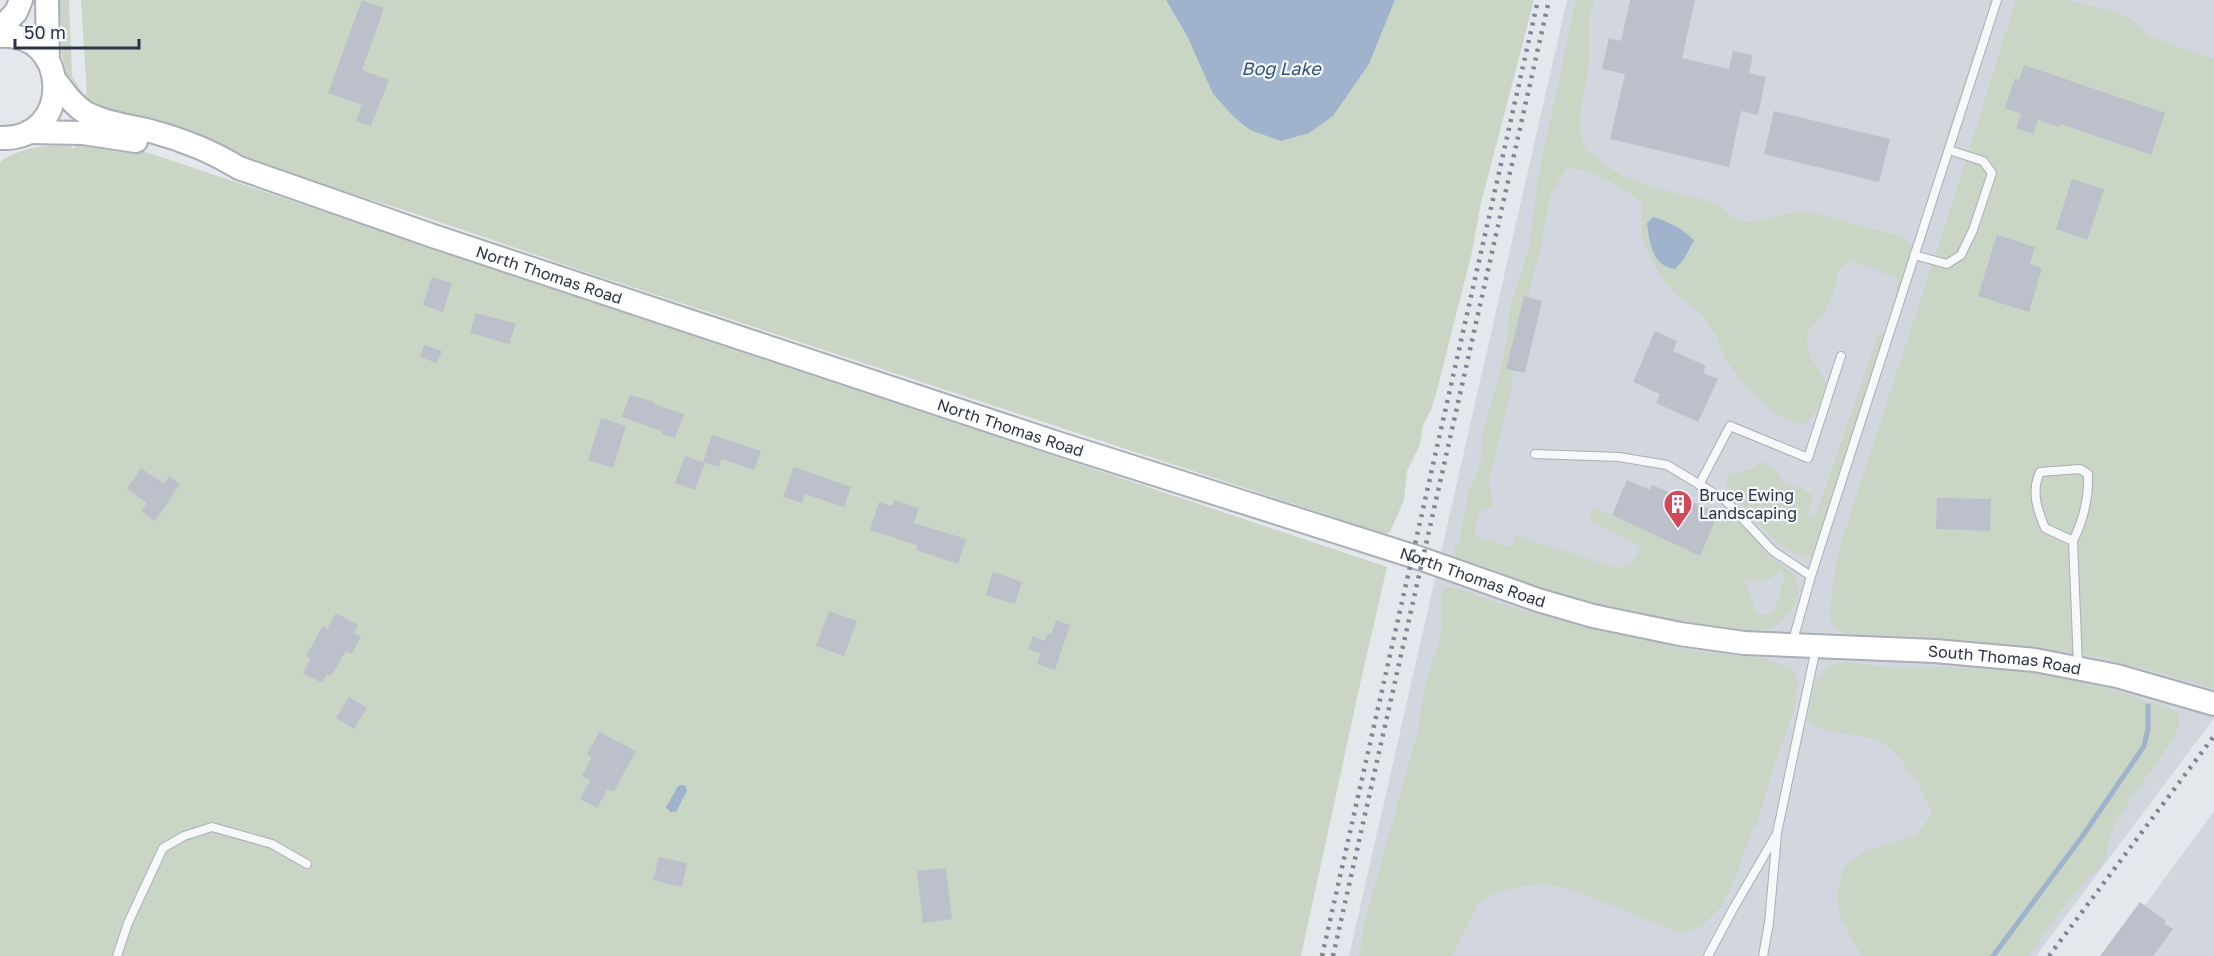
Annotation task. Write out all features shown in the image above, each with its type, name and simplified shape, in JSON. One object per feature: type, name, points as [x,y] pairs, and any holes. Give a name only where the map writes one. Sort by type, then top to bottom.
[{"type":"main road","points":[[0,29],[16,12],[21,0]]},
{"type":"main road","points":[[10,138],[47,116],[55,92],[47,0]]},
{"type":"main road","name":"North Thomas Road","points":[[0,36],[17,37],[40,51],[75,105],[86,113],[166,136],[219,156],[239,168],[447,240],[1044,438],[1422,559],[1538,600],[1593,616],[1680,634],[1744,643],[1792,645]]},
{"type":"main road","name":"North Thomas Road","points":[[10,138],[83,133],[133,140],[215,166],[239,168]]},
{"type":"main road","name":"South Thomas Road","points":[[1792,645],[2008,656],[2118,676],[2214,704]]},
{"type":"lane","points":[[1792,645],[1811,576],[1997,0]]},
{"type":"lane","points":[[1914,255],[1947,264],[1961,255],[1973,230],[1992,172],[1983,161],[1949,150]]},
{"type":"lane","points":[[1699,485],[1730,426],[1808,458],[1841,356]]},
{"type":"lane","points":[[1535,454],[1619,457],[1667,465],[1725,500],[1773,551],[1811,576]]},
{"type":"lane","points":[[2073,541],[2045,528],[2036,507],[2036,481],[2040,472],[2079,469],[2088,474],[2089,489],[2082,522],[2073,541],[2078,667]]},
{"type":"lane","points":[[1763,956],[1769,923],[1777,833],[1816,646]]},
{"type":"lane","points":[[117,956],[128,923],[163,848],[184,836],[212,827],[272,844],[307,864]]},
{"type":"lane","points":[[1708,956],[1732,909],[1777,833]]},
{"type":"shaded area","points":[[1567,0],[2214,0],[2214,718],[2036,956],[1349,956]]},
{"type":"shaded area","points":[[2214,811],[2214,956],[2108,956]]},
{"type":"green space","points":[[59,0],[69,0],[72,76],[83,95],[87,94],[81,0],[1166,0],[1187,36],[1213,94],[1369,64],[1395,0],[1534,0],[1481,203],[1472,252],[1436,394],[1423,425],[1419,447],[1407,471],[1404,500],[1390,532],[1385,534],[410,212],[89,111],[68,79],[62,56]]},
{"type":"green space","points":[[1576,0],[1594,0],[1589,20],[1589,63],[1579,119],[1581,138],[1586,150],[1622,176],[1652,187],[1720,204],[1732,217],[1744,222],[1799,211],[1822,215],[1906,238],[1916,253],[1893,316],[1897,278],[1850,260],[1838,271],[1831,298],[1820,318],[1809,331],[1807,341],[1809,354],[1826,385],[1827,392],[1813,415],[1803,425],[1777,415],[1751,393],[1726,360],[1715,334],[1699,311],[1677,296],[1659,274],[1642,237],[1642,202],[1606,179],[1576,169],[1566,168],[1552,192],[1513,369],[1511,390],[1489,480],[1491,507],[1480,511],[1474,532],[1476,537],[1509,547],[1514,545],[1513,535],[1618,568],[1633,561],[1640,547],[1593,523],[1590,517],[1592,508],[1699,555],[1718,513],[1708,508],[1715,506],[1734,517],[1771,557],[1795,576],[1799,589],[1797,600],[1785,618],[1776,626],[1744,631],[1693,622],[1658,619],[1583,601],[1482,572],[1455,557],[1454,550],[1460,538],[1469,489],[1480,465],[1483,430],[1499,378],[1511,304],[1528,252],[1539,173]],"holes":[[[1656,218],[1687,234],[1693,245],[1684,259],[1650,248],[1647,223]],[[1780,568],[1785,578],[1778,602],[1771,612],[1758,615],[1744,581],[1769,579],[1777,574]]]},
{"type":"green space","points":[[2016,0],[2066,0],[2104,9],[2140,25],[2147,36],[2214,59],[2214,688],[2103,658],[2049,649],[1862,638],[1840,632],[1829,620],[1836,561]]},
{"type":"green space","points":[[1978,40],[1982,57],[1950,144],[1944,144]]},
{"type":"green space","points":[[77,144],[140,150],[1387,567],[1301,956],[0,956],[0,162],[16,153],[34,148],[70,145],[73,149]]},
{"type":"green space","points":[[1879,332],[1887,335],[1814,556],[1803,557],[1791,552],[1766,532],[1727,487],[1726,479],[1731,474],[1752,469],[1763,461],[1775,469],[1786,486],[1800,487],[1812,495],[1807,514],[1815,518]]},
{"type":"green space","points":[[1446,587],[1460,589],[1493,602],[1577,625],[1708,653],[1764,658],[1792,668],[1798,680],[1795,707],[1772,772],[1758,821],[1751,833],[1733,884],[1720,908],[1701,927],[1688,931],[1675,931],[1572,890],[1545,884],[1518,887],[1491,895],[1479,902],[1452,956],[1359,956],[1364,924],[1417,734],[1426,681],[1439,641],[1442,593]]},
{"type":"green space","points":[[1846,662],[1886,667],[2033,671],[2123,693],[2175,711],[2179,717],[2180,723],[2175,736],[2118,818],[2109,838],[2105,859],[2052,922],[2029,956],[1862,956],[1841,921],[1837,894],[1844,867],[1865,851],[1917,835],[1932,813],[1922,792],[1901,760],[1883,743],[1822,729],[1807,720],[1816,682],[1827,669]]},
{"type":"water","name":"Bog Lake","points":[[1166,0],[1395,0],[1369,64],[1333,116],[1309,133],[1281,141],[1250,130],[1234,117],[1213,94],[1187,36]]},
{"type":"water","points":[[1653,217],[1675,226],[1694,241],[1684,259],[1675,269],[1661,263],[1653,252],[1647,223]]},
{"type":"water","points":[[678,786],[686,786],[687,791],[676,812],[670,812],[666,807]]},
{"type":"building","points":[[362,0],[384,8],[362,70],[389,80],[371,126],[356,121],[362,105],[328,93]]},
{"type":"building","points":[[1630,0],[1695,0],[1682,58],[1729,69],[1733,51],[1753,55],[1749,73],[1766,77],[1758,115],[1741,111],[1729,167],[1610,139],[1625,74],[1602,69],[1609,38],[1621,41]]},
{"type":"building","points":[[2024,65],[2165,113],[2151,155],[2061,124],[2059,127],[2038,120],[2033,134],[2016,128],[2021,114],[2005,108],[2015,78],[2019,80]]},
{"type":"building","points":[[1774,111],[1890,139],[1879,182],[1764,154]]},
{"type":"building","points":[[2072,179],[2104,189],[2087,240],[2056,229]]},
{"type":"building","points":[[1997,235],[2035,247],[2030,264],[2042,268],[2029,312],[1978,296]]},
{"type":"building","points":[[432,277],[452,283],[443,312],[423,305]]},
{"type":"building","points":[[1524,296],[1542,301],[1525,373],[1506,369]]},
{"type":"building","points":[[476,313],[516,324],[509,344],[470,333]]},
{"type":"building","points":[[1655,331],[1677,341],[1673,351],[1706,366],[1703,373],[1718,379],[1698,422],[1656,403],[1660,394],[1633,382]]},
{"type":"building","points":[[424,345],[442,351],[437,363],[420,357]]},
{"type":"building","points":[[630,395],[684,414],[675,438],[622,417]]},
{"type":"building","points":[[601,418],[626,426],[613,468],[588,460]]},
{"type":"building","points":[[712,435],[761,451],[754,470],[722,459],[719,467],[703,462]]},
{"type":"building","points":[[685,456],[705,463],[695,490],[675,483]]},
{"type":"building","points":[[794,467],[851,487],[844,507],[805,494],[802,503],[783,497]]},
{"type":"building","points":[[141,468],[164,484],[169,476],[180,484],[155,521],[141,511],[147,503],[127,489]]},
{"type":"building","name":"Bruce Ewing Landscaping","points":[[1627,480],[1650,490],[1652,485],[1718,513],[1700,556],[1612,515]]},
{"type":"building","points":[[1937,498],[1991,499],[1990,531],[1936,529]]},
{"type":"building","points":[[894,500],[919,508],[914,523],[966,539],[958,564],[916,550],[917,545],[870,530],[879,502],[892,506]]},
{"type":"building","points":[[993,572],[1022,582],[1015,604],[986,595]]},
{"type":"building","points":[[829,611],[857,621],[844,656],[816,646]]},
{"type":"building","points":[[336,613],[358,625],[354,633],[361,637],[352,654],[346,651],[331,676],[327,674],[322,683],[303,673],[311,658],[306,656],[323,626],[327,629]]},
{"type":"building","points":[[1056,620],[1070,625],[1055,670],[1037,664],[1040,653],[1028,649],[1033,636],[1045,641],[1048,633],[1051,635]]},
{"type":"building","points":[[349,697],[367,708],[354,729],[336,718]]},
{"type":"building","points":[[599,732],[636,751],[614,791],[607,790],[597,808],[580,799],[590,780],[582,776],[592,757],[587,754]]},
{"type":"building","points":[[659,857],[687,863],[682,887],[653,880]]},
{"type":"building","points":[[946,868],[952,919],[923,923],[917,871]]},
{"type":"building","points":[[2140,902],[2173,929],[2153,956],[2100,956]]},
{"type":"waterway","points":[[1993,956],[2084,834],[2144,746],[2148,729],[2148,706]]},
{"type":"railway","points":[[1322,956],[1538,0]]},
{"type":"railway","points":[[1333,956],[1549,0]]},
{"type":"railway","points":[[2049,956],[2214,736]]},
{"type":"place","name":"Bruce Ewing Landscaping","points":[[1678,530]]}]
